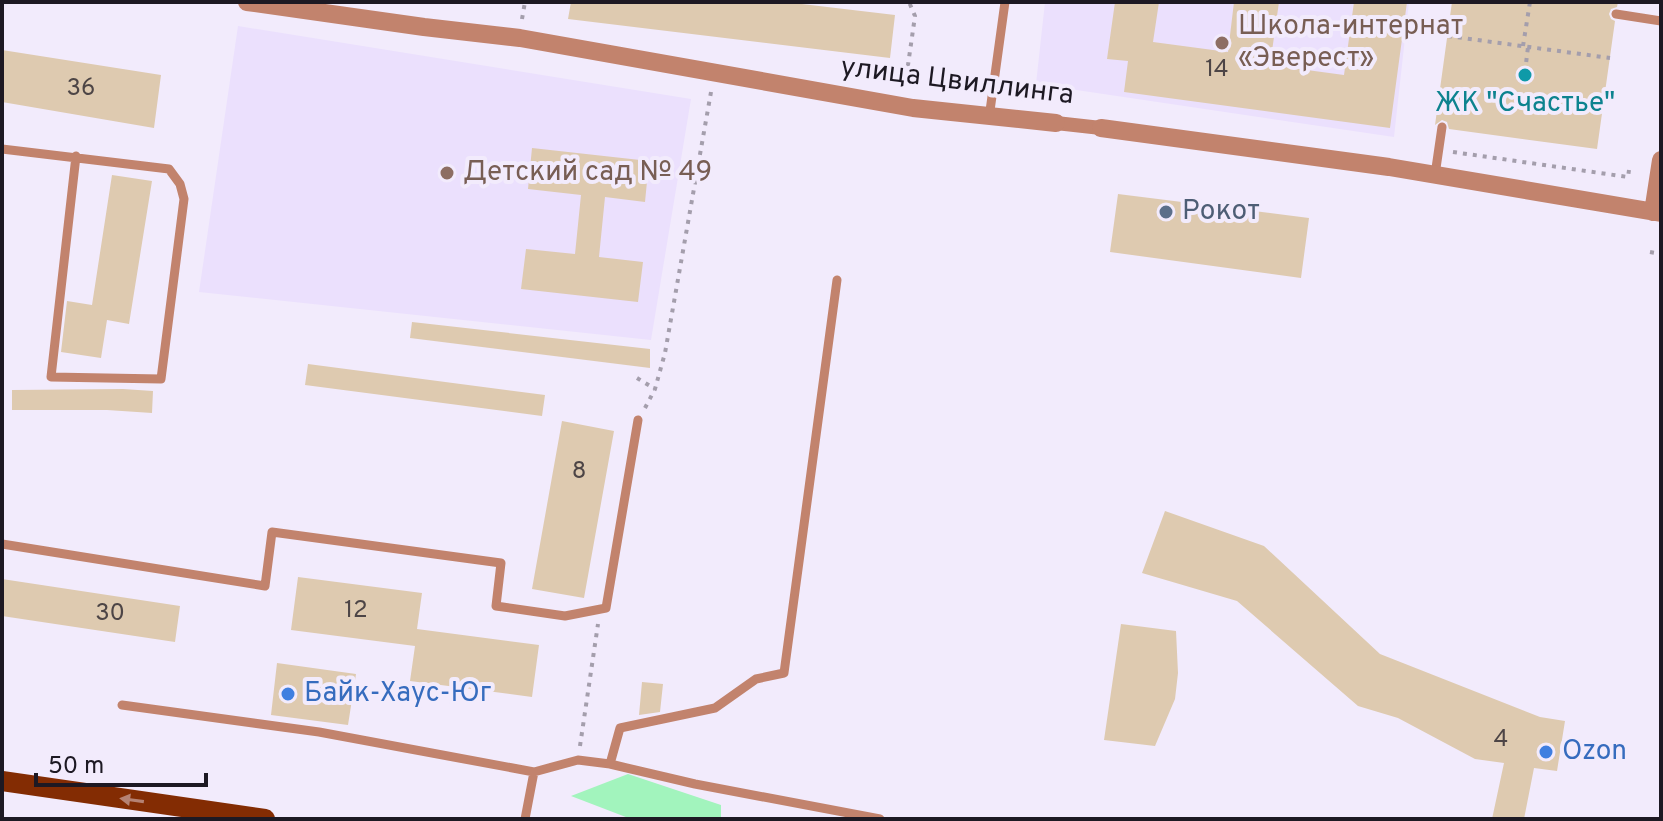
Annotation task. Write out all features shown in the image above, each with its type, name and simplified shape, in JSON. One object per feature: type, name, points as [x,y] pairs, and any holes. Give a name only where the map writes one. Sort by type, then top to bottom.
[{"type":"main road","points":[[2,781],[265,819]]},
{"type":"street","name":"улица Цвиллинга","points":[[247,2],[520,38],[714,75],[902,106],[1101,128],[1438,176],[1657,212]]},
{"type":"street","points":[[1657,212],[1661,160]]},
{"type":"lane","points":[[989,118],[1005,2]]},
{"type":"lane","points":[[1616,14],[1661,21]]},
{"type":"lane","points":[[1445,128],[1444,151],[1438,176],[1445,128]]},
{"type":"lane","points":[[2,149],[76,156],[169,169],[180,184],[184,199],[161,379],[51,377],[76,156]]},
{"type":"lane","points":[[610,764],[620,728],[715,708],[756,679],[784,673],[837,280]]},
{"type":"lane","points":[[2,544],[265,586],[272,532],[501,563],[496,606],[565,616],[606,608],[638,420]]},
{"type":"lane","points":[[122,705],[319,732],[534,772],[578,760],[610,764],[695,784],[880,819]]},
{"type":"lane","points":[[525,819],[534,772]]},
{"type":"path","points":[[902,106],[915,16],[909,2]]},
{"type":"path","points":[[1525,72],[1530,2]]},
{"type":"path","points":[[1448,36],[1610,58]]},
{"type":"path","points":[[638,420],[655,389],[665,353],[714,75]]},
{"type":"path","points":[[1444,151],[1628,177],[1629,170]]},
{"type":"path","points":[[1650,252],[1661,254]]},
{"type":"path","points":[[637,378],[655,389]]},
{"type":"path","points":[[578,760],[598,618],[606,608]]},
{"type":"shaded area","name":"Школа-интернат «Эверест»","points":[[1045,2],[1409,2],[1394,137],[1036,84]]},
{"type":"shaded area","name":"Детский сад № 49","points":[[238,26],[691,99],[651,340],[199,292]]},
{"type":"green space","points":[[628,774],[721,805],[721,819],[631,819],[571,796]]},
{"type":"building","points":[[571,2],[785,2],[895,15],[890,58],[568,19]]},
{"type":"building","points":[[1115,2],[1159,2],[1153,42],[1228,52],[1234,2],[1279,2],[1270,65],[1344,75],[1354,2],[1407,2],[1390,128],[1124,92],[1128,61],[1107,59]]},
{"type":"building","name":"ЖК \"Счастье\"","points":[[1452,2],[1618,2],[1609,14],[1615,21],[1597,149],[1449,129],[1447,122],[1442,120],[1435,125]]},
{"type":"building","points":[[2,50],[161,75],[154,128],[2,102]]},
{"type":"building","points":[[532,148],[649,161],[645,202],[605,197],[599,257],[643,262],[638,302],[521,289],[526,249],[575,254],[581,195],[528,189]]},
{"type":"building","points":[[112,175],[152,181],[129,324],[107,320],[101,358],[61,352],[67,301],[92,305]]},
{"type":"building","points":[[1118,194],[1309,218],[1301,278],[1110,252]]},
{"type":"building","points":[[412,322],[650,349],[650,368],[410,338]]},
{"type":"building","points":[[308,364],[545,395],[542,416],[305,385]]},
{"type":"building","points":[[12,390],[153,391],[152,413],[12,410]]},
{"type":"building","points":[[562,421],[614,431],[584,598],[532,589]]},
{"type":"building","points":[[1165,511],[1264,546],[1380,654],[1540,717],[1565,721],[1557,771],[1534,768],[1524,819],[1492,819],[1504,763],[1475,759],[1398,718],[1358,706],[1237,601],[1142,573]]},
{"type":"building","points":[[298,577],[422,593],[417,629],[539,645],[532,697],[410,681],[415,646],[291,630]]},
{"type":"building","points":[[2,579],[180,606],[175,642],[2,616]]},
{"type":"building","points":[[1121,624],[1176,631],[1178,673],[1175,699],[1155,746],[1104,740]]},
{"type":"building","points":[[277,663],[356,674],[348,725],[271,715]]},
{"type":"building","points":[[642,682],[663,684],[660,712],[639,715]]},
{"type":"place","name":"Школа-интернат «Эверест»","points":[[1222,43]]},
{"type":"place","name":"ЖК \"Счастье\"","points":[[1525,75]]},
{"type":"place","name":"Детский сад № 49","points":[[447,173]]},
{"type":"place","name":"Рокот","points":[[1166,212]]},
{"type":"place","name":"Байк-Хаус-Юг","points":[[288,694]]},
{"type":"place","name":"Ozon","points":[[1546,752]]}]
